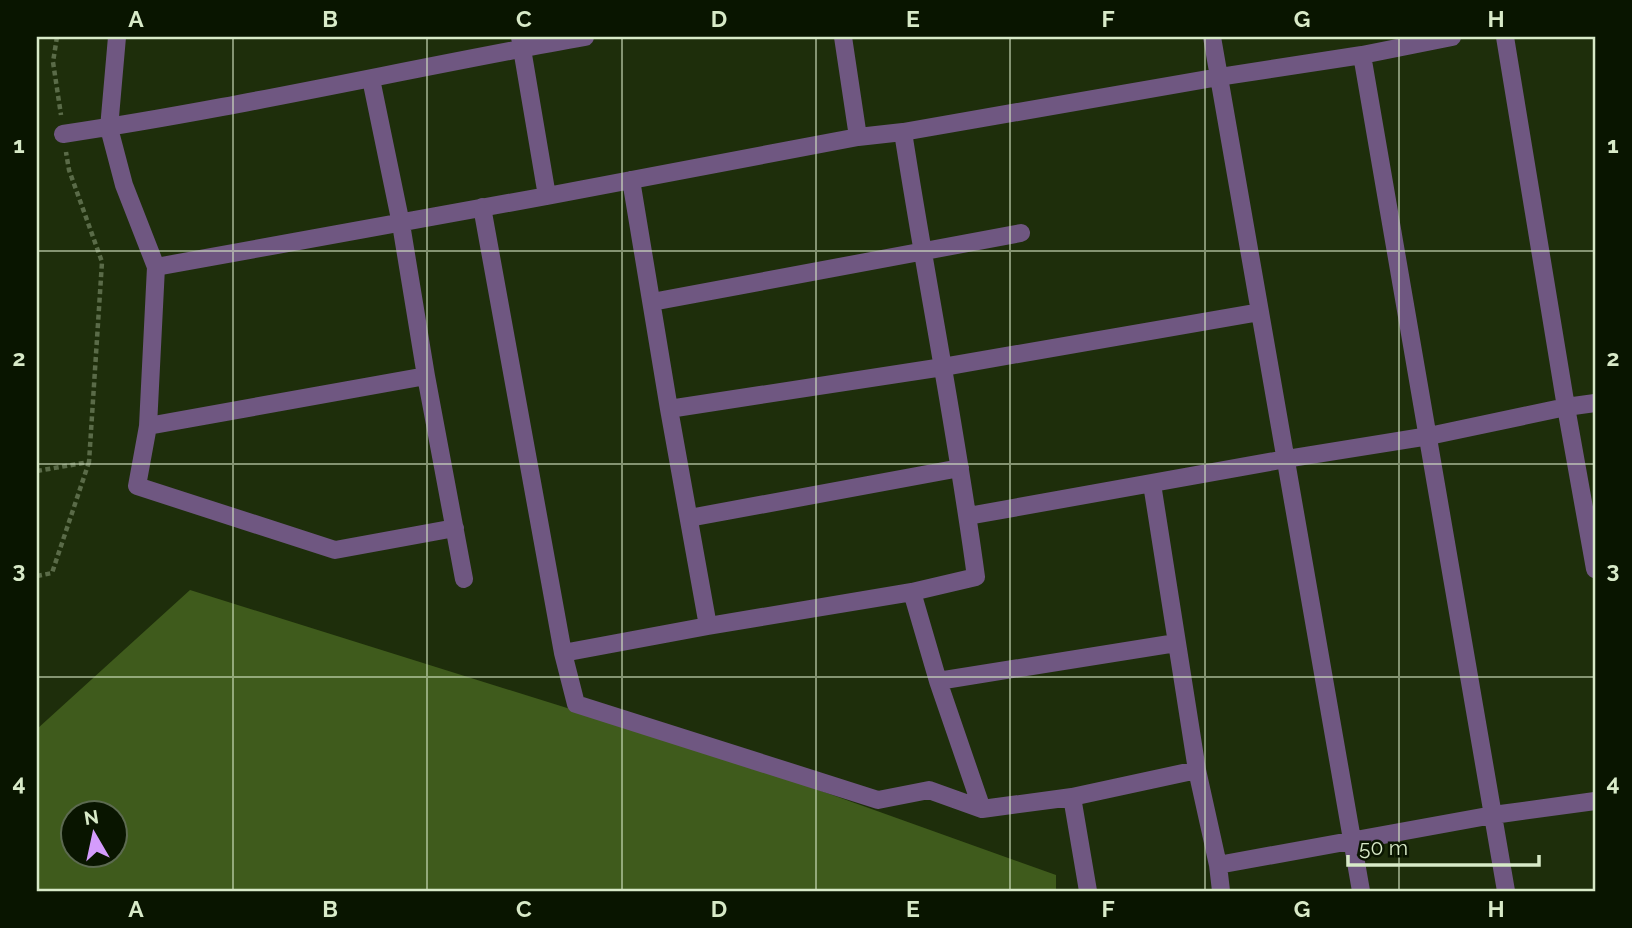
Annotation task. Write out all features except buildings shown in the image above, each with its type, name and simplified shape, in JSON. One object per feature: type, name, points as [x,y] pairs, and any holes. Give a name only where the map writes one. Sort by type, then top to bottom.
[{"type":"street","points":[[117,37],[109,128],[124,185],[156,267],[148,426],[137,486],[335,550],[455,528]]},
{"type":"street","points":[[63,134],[109,128],[371,79],[521,42],[585,37]]},
{"type":"street","points":[[843,37],[858,138]]},
{"type":"street","points":[[1212,37],[1361,891]]},
{"type":"street","points":[[156,267],[858,138],[1362,55],[1452,37]]},
{"type":"street","points":[[1505,37],[1595,569]]},
{"type":"street","points":[[521,42],[547,196]]},
{"type":"street","points":[[1362,55],[1506,891]]},
{"type":"street","points":[[371,79],[401,224],[425,376],[464,579]]},
{"type":"street","points":[[563,653],[912,592],[976,577],[903,132]]},
{"type":"street","points":[[631,180],[708,626]]},
{"type":"street","points":[[482,207],[563,653],[576,704],[878,800],[929,790],[982,809],[1072,797],[1197,770]]},
{"type":"street","points":[[652,302],[1021,233]]},
{"type":"street","points":[[669,409],[943,367],[1261,312]]},
{"type":"street","points":[[148,426],[425,376]]},
{"type":"street","points":[[968,516],[1429,436],[1595,403]]},
{"type":"street","points":[[689,518],[960,468]]},
{"type":"street","points":[[1152,484],[1197,770],[1222,891]]},
{"type":"street","points":[[912,592],[938,681],[982,809]]},
{"type":"street","points":[[938,681],[1176,643]]},
{"type":"street","points":[[1072,797],[1088,891]]},
{"type":"street","points":[[1218,865],[1493,816],[1595,802]]},
{"type":"path","points":[[37,576],[52,573],[89,461],[102,262],[69,170],[53,62],[57,37]]},
{"type":"path","points":[[37,471],[89,461]]},
{"type":"green space","points":[[190,590],[746,764],[1056,875],[1056,891],[37,891],[37,729]]}]
